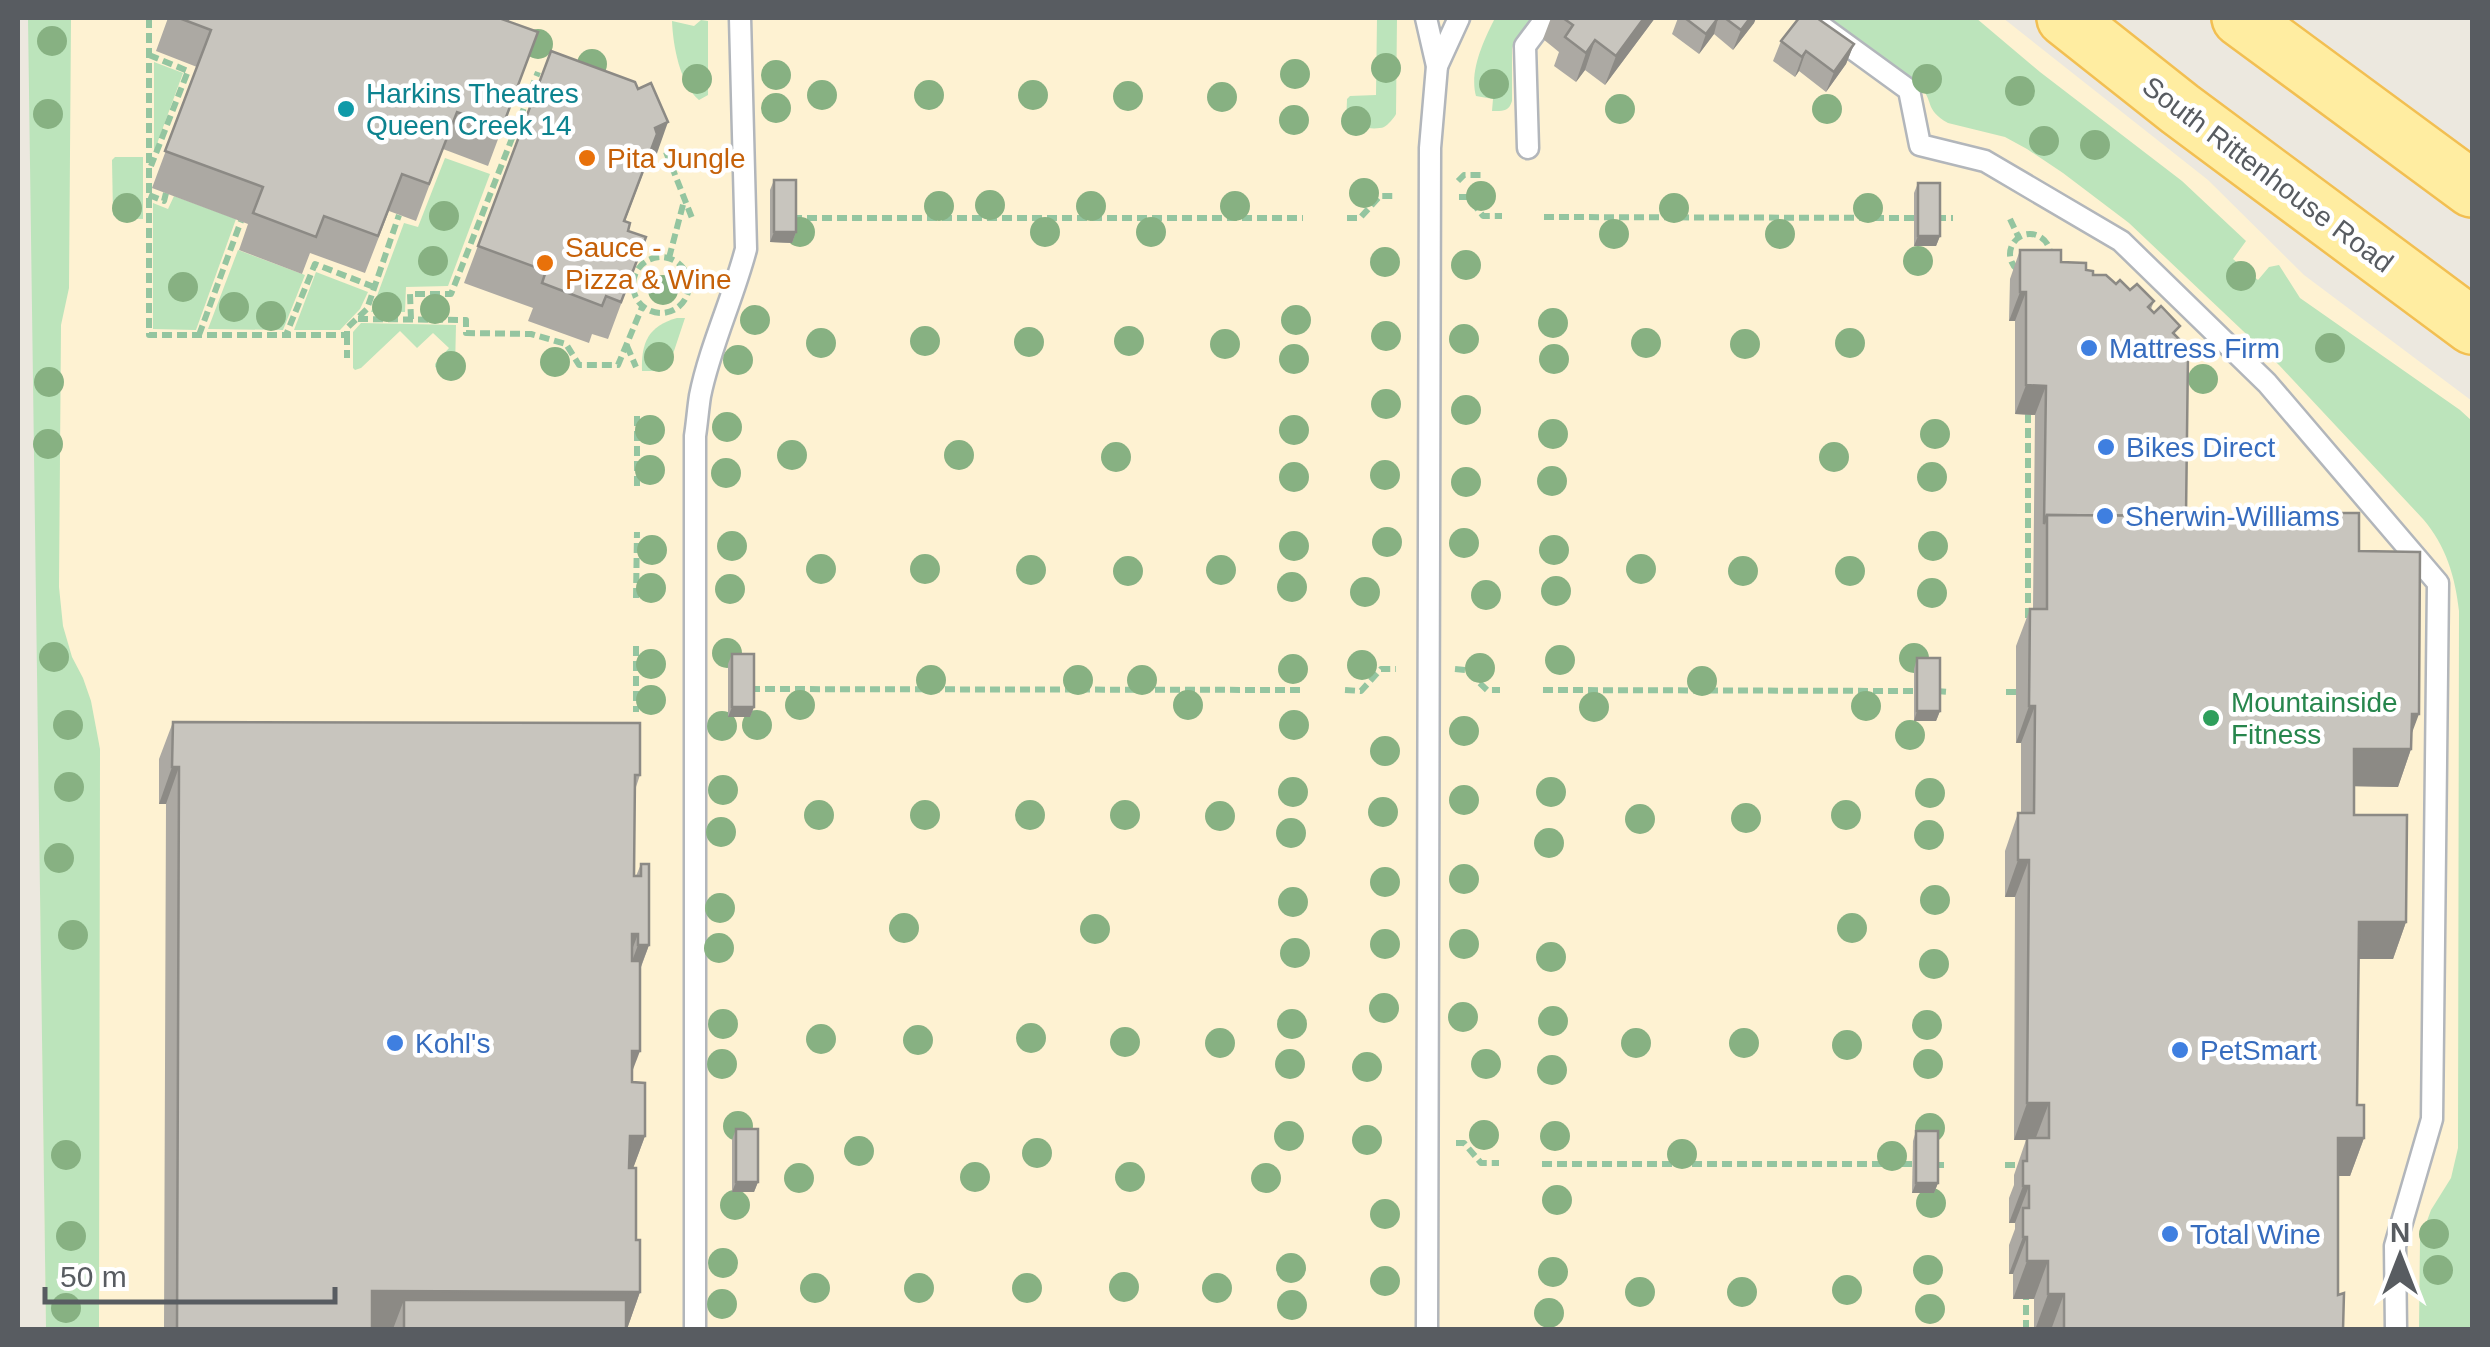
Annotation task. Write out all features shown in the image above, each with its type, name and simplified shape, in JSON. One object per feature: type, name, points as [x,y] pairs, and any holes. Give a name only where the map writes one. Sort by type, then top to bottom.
[{"type":"main road","name":"South Rittenhouse Road","points":[[2065,18],[2180,109],[2472,326]]},
{"type":"main road","points":[[2240,18],[2472,190]]},
{"type":"lane","points":[[695,1330],[695,436],[700,394],[746,249],[740,18]]},
{"type":"lane","points":[[1426,18],[1437,66],[1430,148],[1427,1330]]},
{"type":"lane","points":[[1437,66],[1459,18]]},
{"type":"lane","points":[[1528,148],[1524,46],[1546,18]]},
{"type":"lane","points":[[1810,18],[1909,90],[1920,144],[1985,160],[2120,241],[2267,383],[2438,583],[2432,1118],[2395,1246],[2396,1330]]},
{"type":"path","points":[[149,18],[148,335],[347,335]]},
{"type":"path","points":[[149,55],[188,71],[149,172]]},
{"type":"path","points":[[411,320],[410,294],[451,294],[538,72]]},
{"type":"path","points":[[666,152],[692,218]]},
{"type":"path","points":[[1484,175],[1460,178],[1455,197],[1468,197],[1483,216],[1502,216]]},
{"type":"path","points":[[149,195],[164,201],[166,193]]},
{"type":"path","points":[[1347,218],[1360,218],[1380,196],[1396,196]]},
{"type":"path","points":[[669,258],[685,200]]},
{"type":"path","points":[[347,358],[347,328],[366,309],[399,215]]},
{"type":"path","points":[[1544,217],[1914,218]]},
{"type":"path","points":[[792,218],[1303,218]]},
{"type":"path","points":[[1936,218],[1952,218]]},
{"type":"path","points":[[2010,220],[2018,237]]},
{"type":"path","points":[[199,335],[240,222]]},
{"type":"path","points":[[2032,234],[2044,239],[2050,252],[2041,271],[2029,276],[2017,270],[2010,259],[2010,246],[2018,237],[2032,234]]},
{"type":"path","points":[[650,258],[669,258],[684,268],[688,294],[677,308],[668,312],[643,305],[634,289],[636,272],[650,258]]},
{"type":"path","points":[[286,335],[316,264],[374,287]]},
{"type":"path","points":[[2046,266],[2062,276]]},
{"type":"path","points":[[358,319],[466,320],[466,333],[531,334],[566,344],[579,365],[618,365],[643,305]]},
{"type":"path","points":[[626,345],[636,367]]},
{"type":"path","points":[[2028,414],[2028,627]]},
{"type":"path","points":[[637,416],[637,490]]},
{"type":"path","points":[[636,598],[637,532]]},
{"type":"path","points":[[636,646],[636,712]]},
{"type":"path","points":[[1345,690],[1361,691],[1381,669],[1396,669]]},
{"type":"path","points":[[1454,669],[1466,670],[1487,690],[1500,690]]},
{"type":"path","points":[[750,688],[1303,690]]},
{"type":"path","points":[[1544,690],[1914,691]]},
{"type":"path","points":[[1936,691],[1950,692]]},
{"type":"path","points":[[1455,1144],[1464,1144],[1482,1163],[1499,1163]]},
{"type":"path","points":[[2026,1153],[2026,1175]]},
{"type":"path","points":[[1542,1164],[1913,1164]]},
{"type":"path","points":[[1934,1165],[1948,1165]]},
{"type":"path","points":[[2005,1165],[2026,1165]]},
{"type":"path","points":[[2026,1298],[2026,1330]]},
{"type":"shaded area","points":[[29,18],[2003,18],[2208,180],[2304,275],[2472,401],[2472,1329],[46,1329]]},
{"type":"green space","points":[[28,18],[71,18],[69,288],[61,325],[59,587],[63,626],[91,701],[100,749],[99,1329],[46,1329]]},
{"type":"green space","points":[[1377,18],[1397,18],[1396,114],[1384,127],[1372,128],[1349,121],[1347,99],[1376,95]]},
{"type":"green space","points":[[1495,18],[1532,18],[1512,49],[1511,105],[1499,111],[1492,111],[1493,99],[1476,96],[1474,86],[1479,56]]},
{"type":"green space","points":[[1828,18],[1976,18],[2182,181],[2246,241],[2233,259],[2258,280],[2269,267],[2279,265],[2300,298],[2472,421],[2472,1329],[2419,1329],[2420,1240],[2431,1210],[2451,1178],[2458,1148],[2459,611],[2443,551],[2423,519],[2279,365],[2129,223],[2027,149],[2005,137],[1940,118],[1919,86]]},
{"type":"green space","points":[[701,20],[708,21],[708,95],[699,100],[682,75],[672,21],[694,26]]},
{"type":"green space","points":[[154,62],[183,73],[154,152]]},
{"type":"green space","points":[[115,157],[143,157],[143,219],[113,215]]},
{"type":"green space","points":[[445,158],[490,174],[448,286],[406,287],[405,312],[371,312],[404,223],[418,227]]},
{"type":"green space","points":[[174,196],[236,219],[196,330],[153,329],[153,203],[168,209]]},
{"type":"green space","points":[[238,250],[305,275],[283,330],[208,329]]},
{"type":"green space","points":[[316,272],[368,292],[360,309],[340,330],[294,330]]},
{"type":"green space","points":[[685,318],[669,366],[660,371],[642,371],[648,337],[659,326]]},
{"type":"green space","points":[[361,323],[456,325],[455,369],[442,371],[435,367],[449,348],[433,333],[417,348],[400,331],[355,370],[353,332]]},
{"type":"building","name":"Harkins Theatres Queen Creek 14","points":[[179,18],[499,18],[538,32],[502,128],[457,112],[429,184],[402,174],[378,236],[324,216],[316,237],[253,213],[263,187],[165,151],[211,30]]},
{"type":"building","points":[[1563,18],[1644,18],[1616,56],[1595,40],[1586,53],[1565,37],[1573,25]]},
{"type":"building","points":[[1685,18],[1718,18],[1706,34]]},
{"type":"building","points":[[1725,18],[1750,18],[1741,30]]},
{"type":"building","points":[[1799,18],[1817,18],[1854,44],[1834,72],[1806,51],[1802,57],[1781,41]]},
{"type":"building","points":[[551,51],[635,82],[638,89],[651,83],[668,122],[655,128],[657,134],[624,221],[630,223],[628,231],[646,237],[621,302],[606,296],[602,306],[542,283],[546,271],[478,246]]},
{"type":"building","points":[[774,180],[796,180],[796,232],[774,232]]},
{"type":"building","points":[[1918,183],[1940,183],[1940,236],[1918,236]]},
{"type":"building","points":[[2020,250],[2061,250],[2061,262],[2086,263],[2086,270],[2093,271],[2093,275],[2106,275],[2116,284],[2120,280],[2130,290],[2137,284],[2154,301],[2148,307],[2154,313],[2161,306],[2180,326],[2173,333],[2188,353],[2186,516],[2047,515],[2044,524],[2046,386],[2026,385],[2026,292],[2020,292]]},
{"type":"building","points":[[2312,513],[2359,513],[2359,551],[2420,552],[2419,714],[2412,714],[2411,749],[2354,749],[2354,815],[2407,815],[2406,922],[2359,922],[2357,1105],[2364,1105],[2364,1138],[2338,1138],[2338,1295],[2344,1293],[2343,1330],[2064,1330],[2064,1294],[2048,1294],[2048,1261],[2027,1261],[2027,1237],[2023,1237],[2023,1208],[2029,1208],[2029,1186],[2023,1186],[2027,1138],[2049,1138],[2049,1103],[2027,1103],[2029,860],[2018,860],[2018,813],[2034,813],[2035,706],[2029,706],[2030,609],[2047,609],[2047,515],[2312,517]]},
{"type":"building","points":[[732,654],[754,654],[754,707],[732,707]]},
{"type":"building","points":[[1917,658],[1940,658],[1940,711],[1917,711]]},
{"type":"building","name":"Kohl's","points":[[173,722],[640,723],[634,876],[641,876],[641,864],[649,864],[649,945],[638,945],[638,934],[632,934],[632,961],[640,961],[640,1051],[632,1051],[632,1082],[645,1083],[645,1136],[630,1136],[629,1168],[636,1168],[640,1292],[372,1291],[372,1330],[177,1330],[179,767],[172,767]]},
{"type":"building","points":[[736,1129],[758,1129],[758,1182],[736,1182]]},
{"type":"building","points":[[1916,1131],[1938,1131],[1938,1183],[1916,1183]]},
{"type":"building","points":[[404,1300],[626,1300],[626,1330],[404,1330]]},
{"type":"place","name":"Harkins Theatres Queen Creek 14","points":[[346,109]]},
{"type":"place","name":"Pita Jungle","points":[[587,158]]},
{"type":"place","name":"Sauce - Pizza & Wine","points":[[545,263]]},
{"type":"place","name":"Mattress Firm","points":[[2089,348]]},
{"type":"place","name":"Bikes Direct","points":[[2106,447]]},
{"type":"place","name":"Sherwin-Williams","points":[[2105,516]]},
{"type":"place","name":"Mountainside Fitness","points":[[2211,718]]},
{"type":"place","name":"Kohl's","points":[[395,1043]]},
{"type":"place","name":"PetSmart","points":[[2180,1050]]},
{"type":"place","name":"Total Wine","points":[[2170,1234]]}]
